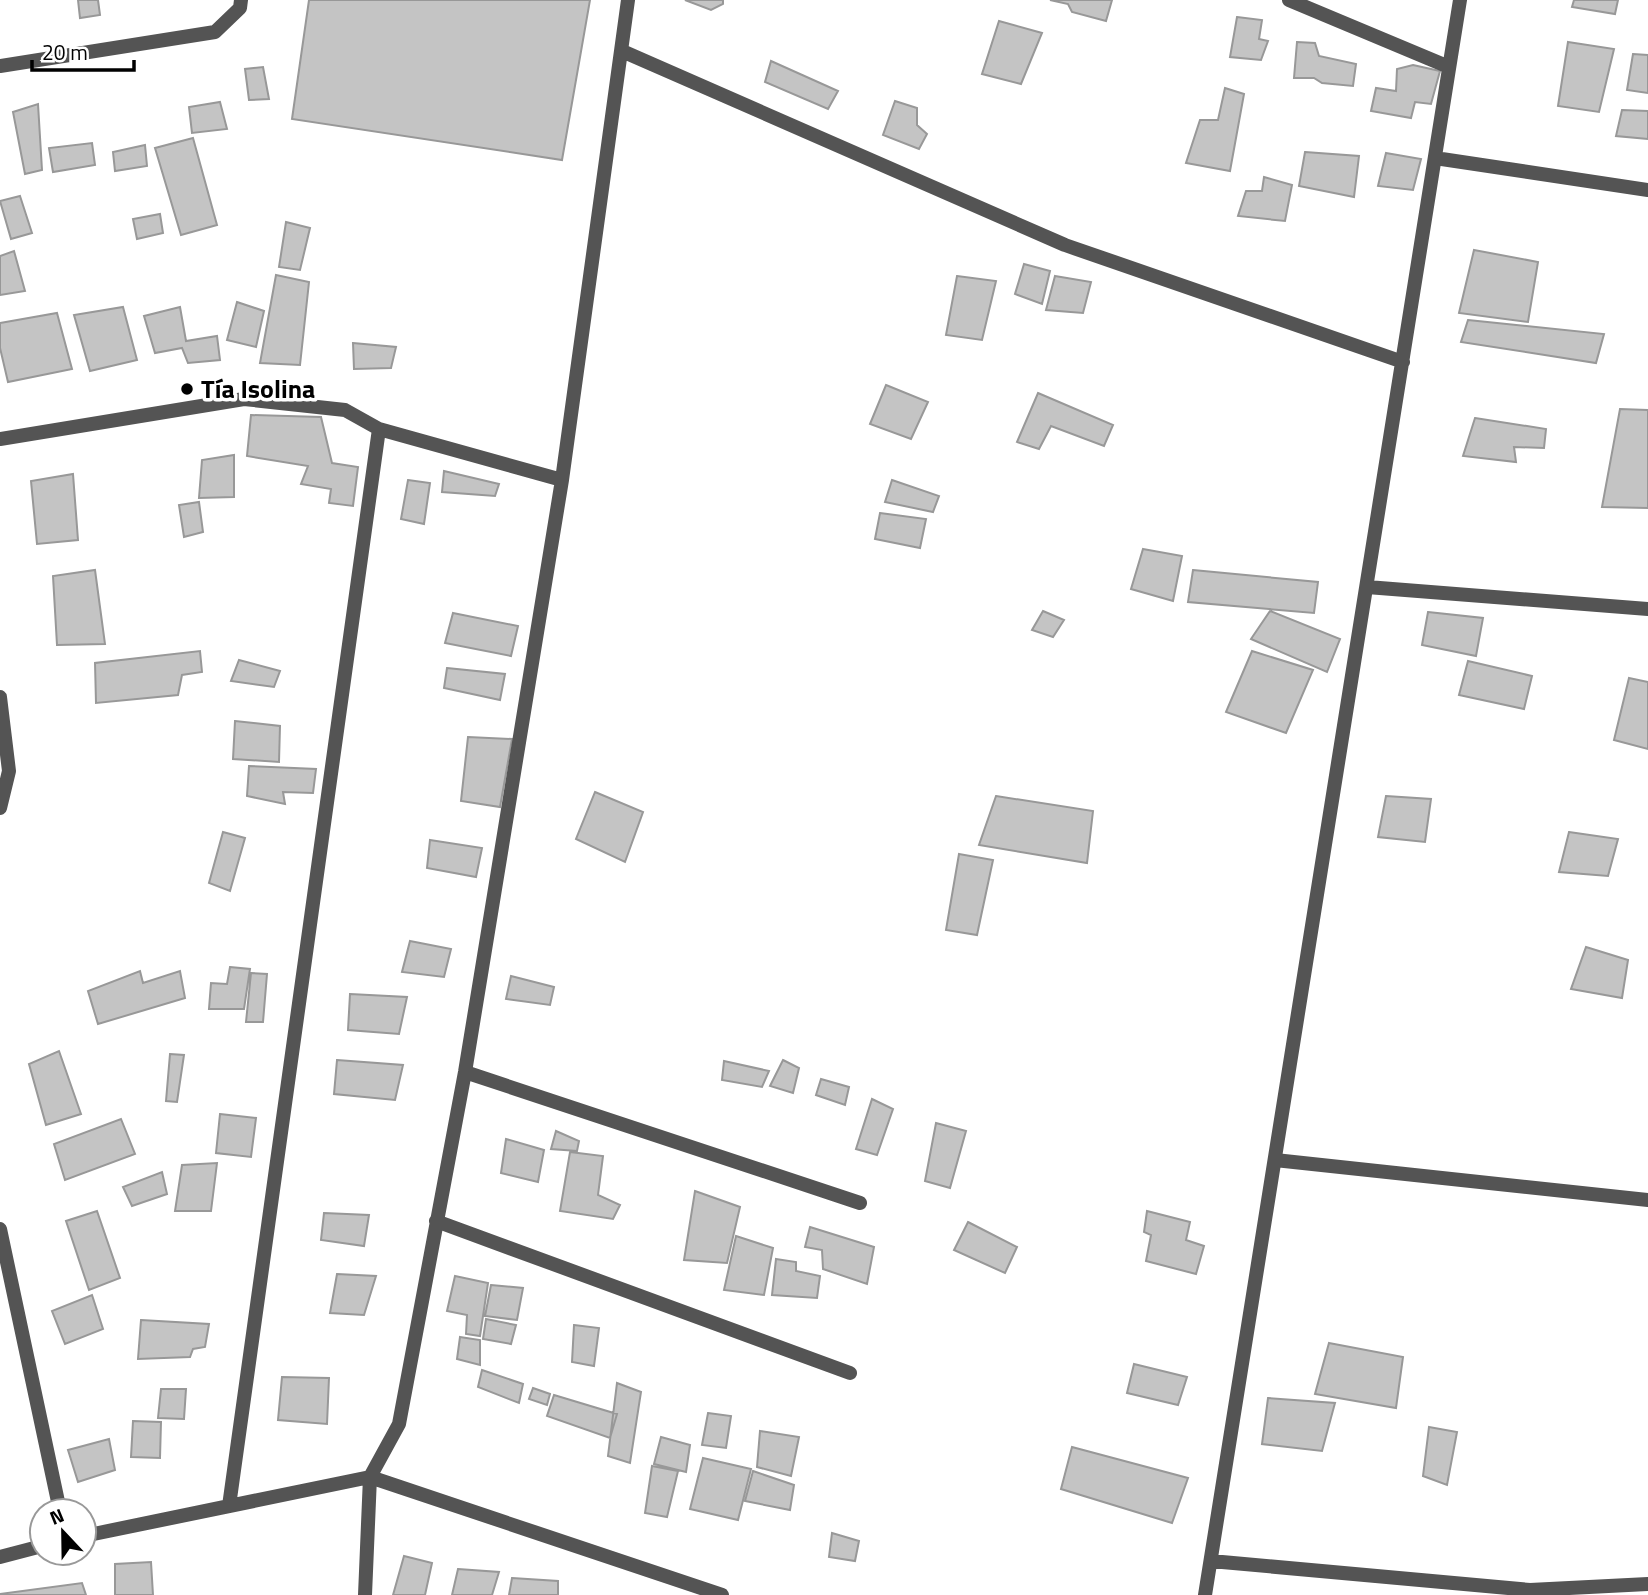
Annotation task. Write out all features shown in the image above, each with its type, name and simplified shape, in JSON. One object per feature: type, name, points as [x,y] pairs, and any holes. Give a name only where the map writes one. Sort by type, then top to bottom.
[{"type":"street","points":[[0,66],[215,32],[240,8],[241,0]]},
{"type":"street","points":[[365,1595],[370,1477],[399,1424],[465,1072],[562,480],[628,0]]},
{"type":"street","points":[[1289,0],[1450,67]]},
{"type":"street","points":[[1205,1595],[1460,0]]},
{"type":"street","points":[[622,51],[1065,245],[1403,362]]},
{"type":"street","points":[[1435,159],[1648,190]]},
{"type":"street","points":[[0,439],[244,399],[345,410],[379,429],[562,480]]},
{"type":"street","points":[[229,1506],[379,429]]},
{"type":"street","points":[[1367,587],[1648,609]]},
{"type":"street","points":[[0,697],[5,772],[0,808]]},
{"type":"street","points":[[465,1072],[860,1203]]},
{"type":"street","points":[[1275,1160],[1648,1200]]},
{"type":"street","points":[[436,1221],[850,1373]]},
{"type":"street","points":[[0,1229],[57,1497]]},
{"type":"street","points":[[98,1533],[370,1477],[722,1595]]},
{"type":"street","points":[[0,1557],[28,1550]]},
{"type":"street","points":[[1211,1561],[1530,1590],[1648,1584]]},
{"type":"building","points":[[78,0],[98,0],[100,15],[80,18]]},
{"type":"building","points":[[309,0],[590,0],[562,160],[292,119]]},
{"type":"building","points":[[685,0],[723,0],[723,4],[711,10]]},
{"type":"building","points":[[1050,0],[1112,0],[1106,21],[1072,12],[1068,4]]},
{"type":"building","points":[[1574,0],[1618,0],[1615,14],[1572,7]]},
{"type":"building","points":[[1237,17],[1262,20],[1259,39],[1268,41],[1261,60],[1230,57]]},
{"type":"building","points":[[999,21],[1042,33],[1021,84],[982,74]]},
{"type":"building","points":[[1297,42],[1315,43],[1319,56],[1356,64],[1353,86],[1322,83],[1314,78],[1294,78]]},
{"type":"building","points":[[1568,42],[1614,49],[1599,112],[1558,106]]},
{"type":"building","points":[[1633,54],[1648,55],[1648,93],[1627,90]]},
{"type":"building","points":[[771,61],[838,91],[828,109],[765,82]]},
{"type":"building","points":[[1413,65],[1440,71],[1431,104],[1415,102],[1411,118],[1371,111],[1376,88],[1396,91],[1397,69]]},
{"type":"building","points":[[263,67],[269,99],[249,100],[245,69]]},
{"type":"building","points":[[1225,88],[1244,94],[1230,171],[1186,163],[1200,120],[1218,120]]},
{"type":"building","points":[[895,101],[917,108],[917,125],[927,134],[919,149],[883,135]]},
{"type":"building","points":[[220,102],[227,129],[192,133],[189,107]]},
{"type":"building","points":[[38,104],[42,170],[25,174],[13,112]]},
{"type":"building","points":[[1622,110],[1648,111],[1648,139],[1616,136]]},
{"type":"building","points":[[193,138],[217,225],[181,235],[155,148]]},
{"type":"building","points":[[92,143],[95,165],[53,172],[49,148]]},
{"type":"building","points":[[145,145],[147,166],[115,171],[113,152]]},
{"type":"building","points":[[1305,152],[1359,156],[1354,197],[1299,186]]},
{"type":"building","points":[[1386,153],[1421,159],[1413,190],[1378,186]]},
{"type":"building","points":[[1264,177],[1292,185],[1285,221],[1238,216],[1246,191],[1262,191]]},
{"type":"building","points":[[20,196],[32,233],[11,239],[0,201]]},
{"type":"building","points":[[160,214],[163,233],[137,239],[133,219]]},
{"type":"building","points":[[286,222],[310,228],[300,270],[279,267]]},
{"type":"building","points":[[1474,250],[1538,262],[1528,322],[1459,313]]},
{"type":"building","points":[[14,251],[25,291],[0,295],[0,256]]},
{"type":"building","points":[[1024,264],[1050,271],[1042,304],[1015,294]]},
{"type":"building","points":[[276,275],[309,282],[300,365],[260,363]]},
{"type":"building","points":[[957,276],[996,281],[982,340],[946,335]]},
{"type":"building","points":[[1055,276],[1091,282],[1083,313],[1046,310]]},
{"type":"building","points":[[237,302],[264,311],[256,347],[227,340]]},
{"type":"building","points":[[123,307],[137,360],[90,371],[74,315]]},
{"type":"building","points":[[180,307],[186,341],[217,336],[220,360],[188,363],[182,348],[155,353],[144,316]]},
{"type":"building","points":[[57,313],[72,369],[8,382],[0,348],[0,323]]},
{"type":"building","points":[[1468,320],[1604,334],[1596,363],[1461,342]]},
{"type":"building","points":[[353,343],[396,347],[391,368],[354,369]]},
{"type":"building","points":[[886,385],[928,402],[911,439],[870,424]]},
{"type":"building","points":[[1038,393],[1113,425],[1104,446],[1051,426],[1039,449],[1017,442]]},
{"type":"building","points":[[1620,409],[1648,410],[1648,508],[1602,507]]},
{"type":"building","points":[[251,415],[321,417],[332,463],[358,467],[353,506],[329,503],[331,489],[301,484],[308,466],[247,456]]},
{"type":"building","points":[[1475,418],[1546,429],[1544,448],[1514,447],[1516,462],[1463,456]]},
{"type":"building","points":[[234,455],[234,497],[199,498],[202,460]]},
{"type":"building","points":[[444,471],[499,484],[495,496],[442,492]]},
{"type":"building","points":[[73,474],[78,540],[37,544],[31,481]]},
{"type":"building","points":[[408,480],[430,483],[424,524],[401,519]]},
{"type":"building","points":[[892,480],[939,496],[933,512],[885,502]]},
{"type":"building","points":[[199,502],[203,532],[184,537],[179,505]]},
{"type":"building","points":[[880,513],[926,519],[920,548],[875,539]]},
{"type":"building","points":[[1143,549],[1182,556],[1173,601],[1131,589]]},
{"type":"building","points":[[95,570],[105,644],[57,645],[53,576]]},
{"type":"building","points":[[1193,570],[1318,582],[1314,613],[1188,602]]},
{"type":"building","points":[[1043,611],[1064,620],[1053,637],[1032,630]]},
{"type":"building","points":[[1270,611],[1340,639],[1327,672],[1251,639]]},
{"type":"building","points":[[1428,612],[1483,618],[1476,656],[1422,645]]},
{"type":"building","points":[[453,613],[518,626],[511,656],[445,643]]},
{"type":"building","points":[[200,651],[202,672],[182,675],[178,695],[96,703],[95,663]]},
{"type":"building","points":[[1252,651],[1313,670],[1286,733],[1226,712]]},
{"type":"building","points":[[239,660],[280,671],[274,687],[231,681]]},
{"type":"building","points":[[1468,661],[1532,676],[1524,709],[1459,695]]},
{"type":"building","points":[[447,668],[505,674],[500,700],[444,688]]},
{"type":"building","points":[[1629,678],[1648,682],[1648,749],[1614,740]]},
{"type":"building","points":[[235,721],[280,726],[279,762],[233,759]]},
{"type":"building","points":[[468,737],[512,739],[500,807],[461,801]]},
{"type":"building","points":[[249,766],[316,769],[313,793],[283,792],[285,804],[247,796]]},
{"type":"building","points":[[595,792],[643,812],[625,862],[576,839]]},
{"type":"building","points":[[996,796],[1093,811],[1087,863],[979,845]]},
{"type":"building","points":[[1386,796],[1431,799],[1425,842],[1378,837]]},
{"type":"building","points":[[223,832],[245,838],[230,891],[209,883]]},
{"type":"building","points":[[1569,832],[1618,839],[1608,876],[1559,872]]},
{"type":"building","points":[[430,840],[482,848],[476,877],[427,868]]},
{"type":"building","points":[[959,854],[993,860],[977,935],[946,930]]},
{"type":"building","points":[[410,941],[451,949],[444,977],[402,972]]},
{"type":"building","points":[[1586,947],[1628,960],[1622,998],[1571,989]]},
{"type":"building","points":[[230,967],[250,969],[244,1009],[209,1009],[211,983],[227,984]]},
{"type":"building","points":[[140,971],[143,983],[180,971],[185,998],[98,1024],[88,991]]},
{"type":"building","points":[[251,973],[267,974],[263,1022],[246,1022]]},
{"type":"building","points":[[511,976],[554,987],[550,1005],[506,999]]},
{"type":"building","points":[[350,994],[407,997],[399,1034],[348,1030]]},
{"type":"building","points":[[59,1051],[81,1114],[46,1125],[29,1064]]},
{"type":"building","points":[[170,1054],[184,1055],[177,1102],[166,1101]]},
{"type":"building","points":[[337,1060],[403,1065],[395,1100],[334,1094]]},
{"type":"building","points":[[783,1060],[799,1068],[793,1093],[770,1086]]},
{"type":"building","points":[[724,1061],[769,1071],[762,1087],[722,1080]]},
{"type":"building","points":[[821,1079],[849,1087],[845,1105],[816,1095]]},
{"type":"building","points":[[872,1099],[893,1109],[877,1155],[856,1149]]},
{"type":"building","points":[[220,1114],[256,1118],[251,1157],[216,1153]]},
{"type":"building","points":[[121,1119],[135,1154],[65,1180],[54,1144]]},
{"type":"building","points":[[936,1123],[966,1131],[950,1188],[925,1181]]},
{"type":"building","points":[[556,1131],[579,1141],[577,1151],[551,1149]]},
{"type":"building","points":[[506,1139],[544,1150],[538,1182],[501,1173]]},
{"type":"building","points":[[570,1152],[603,1156],[598,1195],[620,1205],[613,1219],[560,1211]]},
{"type":"building","points":[[217,1163],[211,1211],[175,1211],[182,1165]]},
{"type":"building","points":[[162,1172],[167,1194],[132,1206],[123,1187]]},
{"type":"building","points":[[695,1191],[740,1207],[727,1263],[684,1260]]},
{"type":"building","points":[[97,1211],[120,1278],[89,1290],[66,1221]]},
{"type":"building","points":[[1147,1211],[1190,1222],[1186,1240],[1204,1246],[1196,1274],[1146,1261],[1151,1235],[1144,1232]]},
{"type":"building","points":[[324,1213],[369,1215],[364,1246],[321,1240]]},
{"type":"building","points":[[968,1222],[1017,1247],[1005,1273],[954,1250]]},
{"type":"building","points":[[810,1227],[874,1247],[867,1284],[823,1269],[822,1250],[805,1247]]},
{"type":"building","points":[[736,1236],[773,1248],[764,1295],[724,1290]]},
{"type":"building","points":[[776,1259],[796,1262],[796,1271],[820,1276],[817,1298],[772,1295]]},
{"type":"building","points":[[337,1274],[376,1276],[364,1315],[330,1313]]},
{"type":"building","points":[[455,1276],[488,1283],[480,1336],[466,1334],[467,1315],[447,1311]]},
{"type":"building","points":[[491,1285],[523,1288],[517,1320],[485,1316]]},
{"type":"building","points":[[92,1295],[103,1329],[65,1344],[52,1311]]},
{"type":"building","points":[[486,1319],[516,1325],[511,1344],[483,1339]]},
{"type":"building","points":[[141,1320],[209,1324],[205,1347],[193,1349],[190,1357],[138,1359]]},
{"type":"building","points":[[574,1325],[599,1328],[594,1366],[572,1362]]},
{"type":"building","points":[[460,1337],[480,1340],[480,1365],[457,1359]]},
{"type":"building","points":[[1329,1343],[1403,1357],[1396,1408],[1315,1394]]},
{"type":"building","points":[[1134,1364],[1187,1377],[1178,1405],[1127,1393]]},
{"type":"building","points":[[482,1370],[523,1384],[519,1403],[478,1387]]},
{"type":"building","points":[[282,1377],[329,1378],[327,1424],[278,1420]]},
{"type":"building","points":[[617,1383],[641,1392],[630,1463],[608,1456]]},
{"type":"building","points":[[533,1388],[550,1394],[547,1405],[529,1399]]},
{"type":"building","points":[[161,1389],[186,1389],[184,1419],[158,1418]]},
{"type":"building","points":[[554,1395],[617,1414],[610,1438],[547,1416]]},
{"type":"building","points":[[1268,1398],[1335,1403],[1322,1451],[1262,1444]]},
{"type":"building","points":[[708,1413],[731,1416],[726,1448],[702,1445]]},
{"type":"building","points":[[133,1421],[161,1422],[160,1458],[131,1457]]},
{"type":"building","points":[[1429,1427],[1457,1432],[1447,1485],[1423,1476]]},
{"type":"building","points":[[760,1431],[799,1437],[791,1476],[757,1467]]},
{"type":"building","points":[[661,1437],[690,1445],[686,1472],[654,1464]]},
{"type":"building","points":[[109,1439],[115,1470],[78,1482],[68,1450]]},
{"type":"building","points":[[1072,1447],[1188,1478],[1172,1523],[1061,1489]]},
{"type":"building","points":[[703,1458],[751,1469],[738,1520],[690,1509]]},
{"type":"building","points":[[652,1466],[678,1471],[667,1517],[645,1513]]},
{"type":"building","points":[[753,1471],[794,1485],[790,1510],[745,1501]]},
{"type":"building","points":[[832,1533],[859,1541],[855,1561],[829,1557]]},
{"type":"building","points":[[404,1556],[432,1563],[425,1595],[393,1595]]},
{"type":"building","points":[[151,1562],[153,1595],[115,1595],[115,1564]]},
{"type":"building","points":[[458,1569],[499,1572],[492,1595],[452,1595]]},
{"type":"building","points":[[512,1578],[558,1581],[558,1595],[509,1595]]},
{"type":"building","points":[[82,1583],[86,1595],[0,1595],[0,1594]]},
{"type":"place","name":"Tía Isolina","points":[[187,389]]}]
